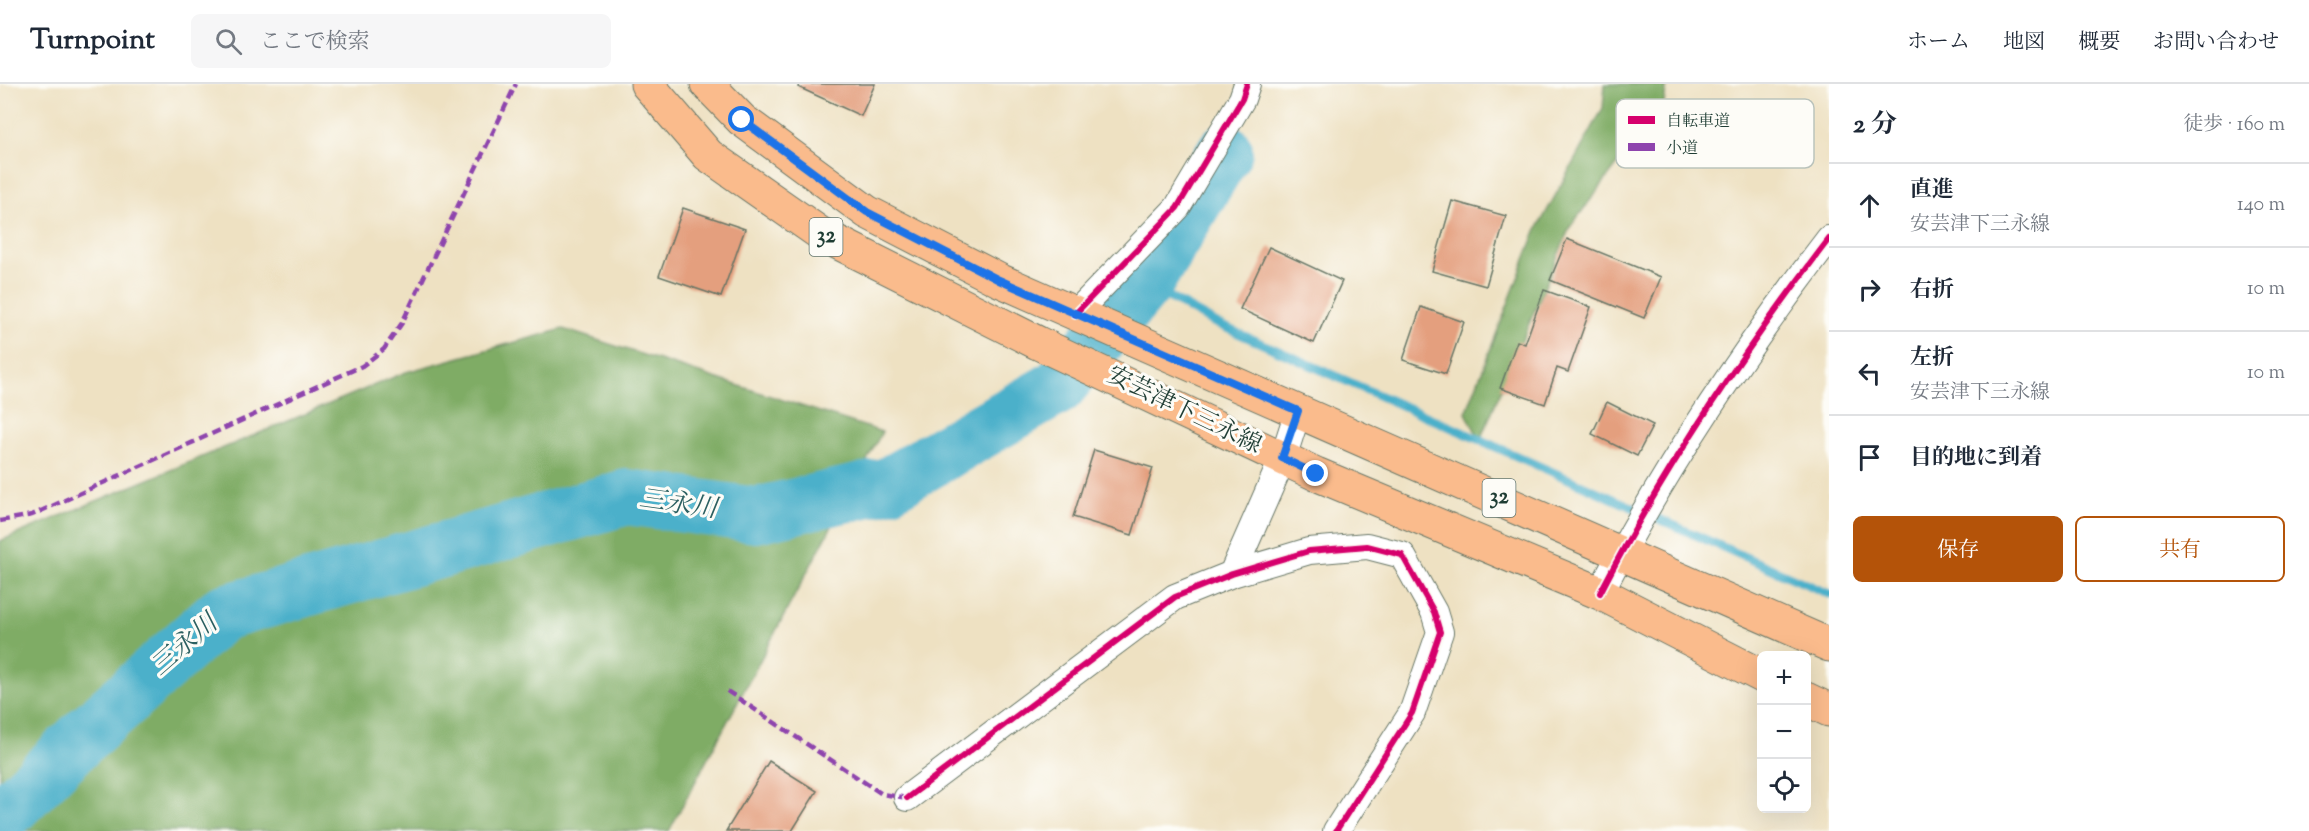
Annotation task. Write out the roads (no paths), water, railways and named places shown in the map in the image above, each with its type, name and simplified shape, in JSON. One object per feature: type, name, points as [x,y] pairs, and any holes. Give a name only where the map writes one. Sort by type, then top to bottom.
[{"type":"main road","name":"安芸津下三永線","points":[[647,84],[708,155],[821,234],[1038,343],[1282,458],[1600,593],[1757,674]]},
{"type":"main road","name":"安芸津下三永線","points":[[707,84],[742,120],[867,212],[999,280],[1298,411],[1630,538],[1829,645]]},
{"type":"main road","points":[[1811,702],[1829,711]]},
{"type":"street","points":[[1075,314],[1177,208],[1242,99],[1247,84]]},
{"type":"street","points":[[1600,593],[1651,502],[1761,331],[1829,239]]},
{"type":"street","points":[[1232,574],[1282,458],[1298,411]]},
{"type":"street","points":[[907,798],[1175,597],[1232,574],[1309,551],[1367,546],[1402,555],[1434,612],[1440,632],[1412,713],[1336,831]]},
{"type":"waterway","name":"三永川","points":[[0,818],[83,737],[222,613],[627,497],[756,515],[888,485],[1058,387],[1145,284],[1225,151]]},
{"type":"waterway","points":[[1145,284],[1215,323],[1829,594]]}]
